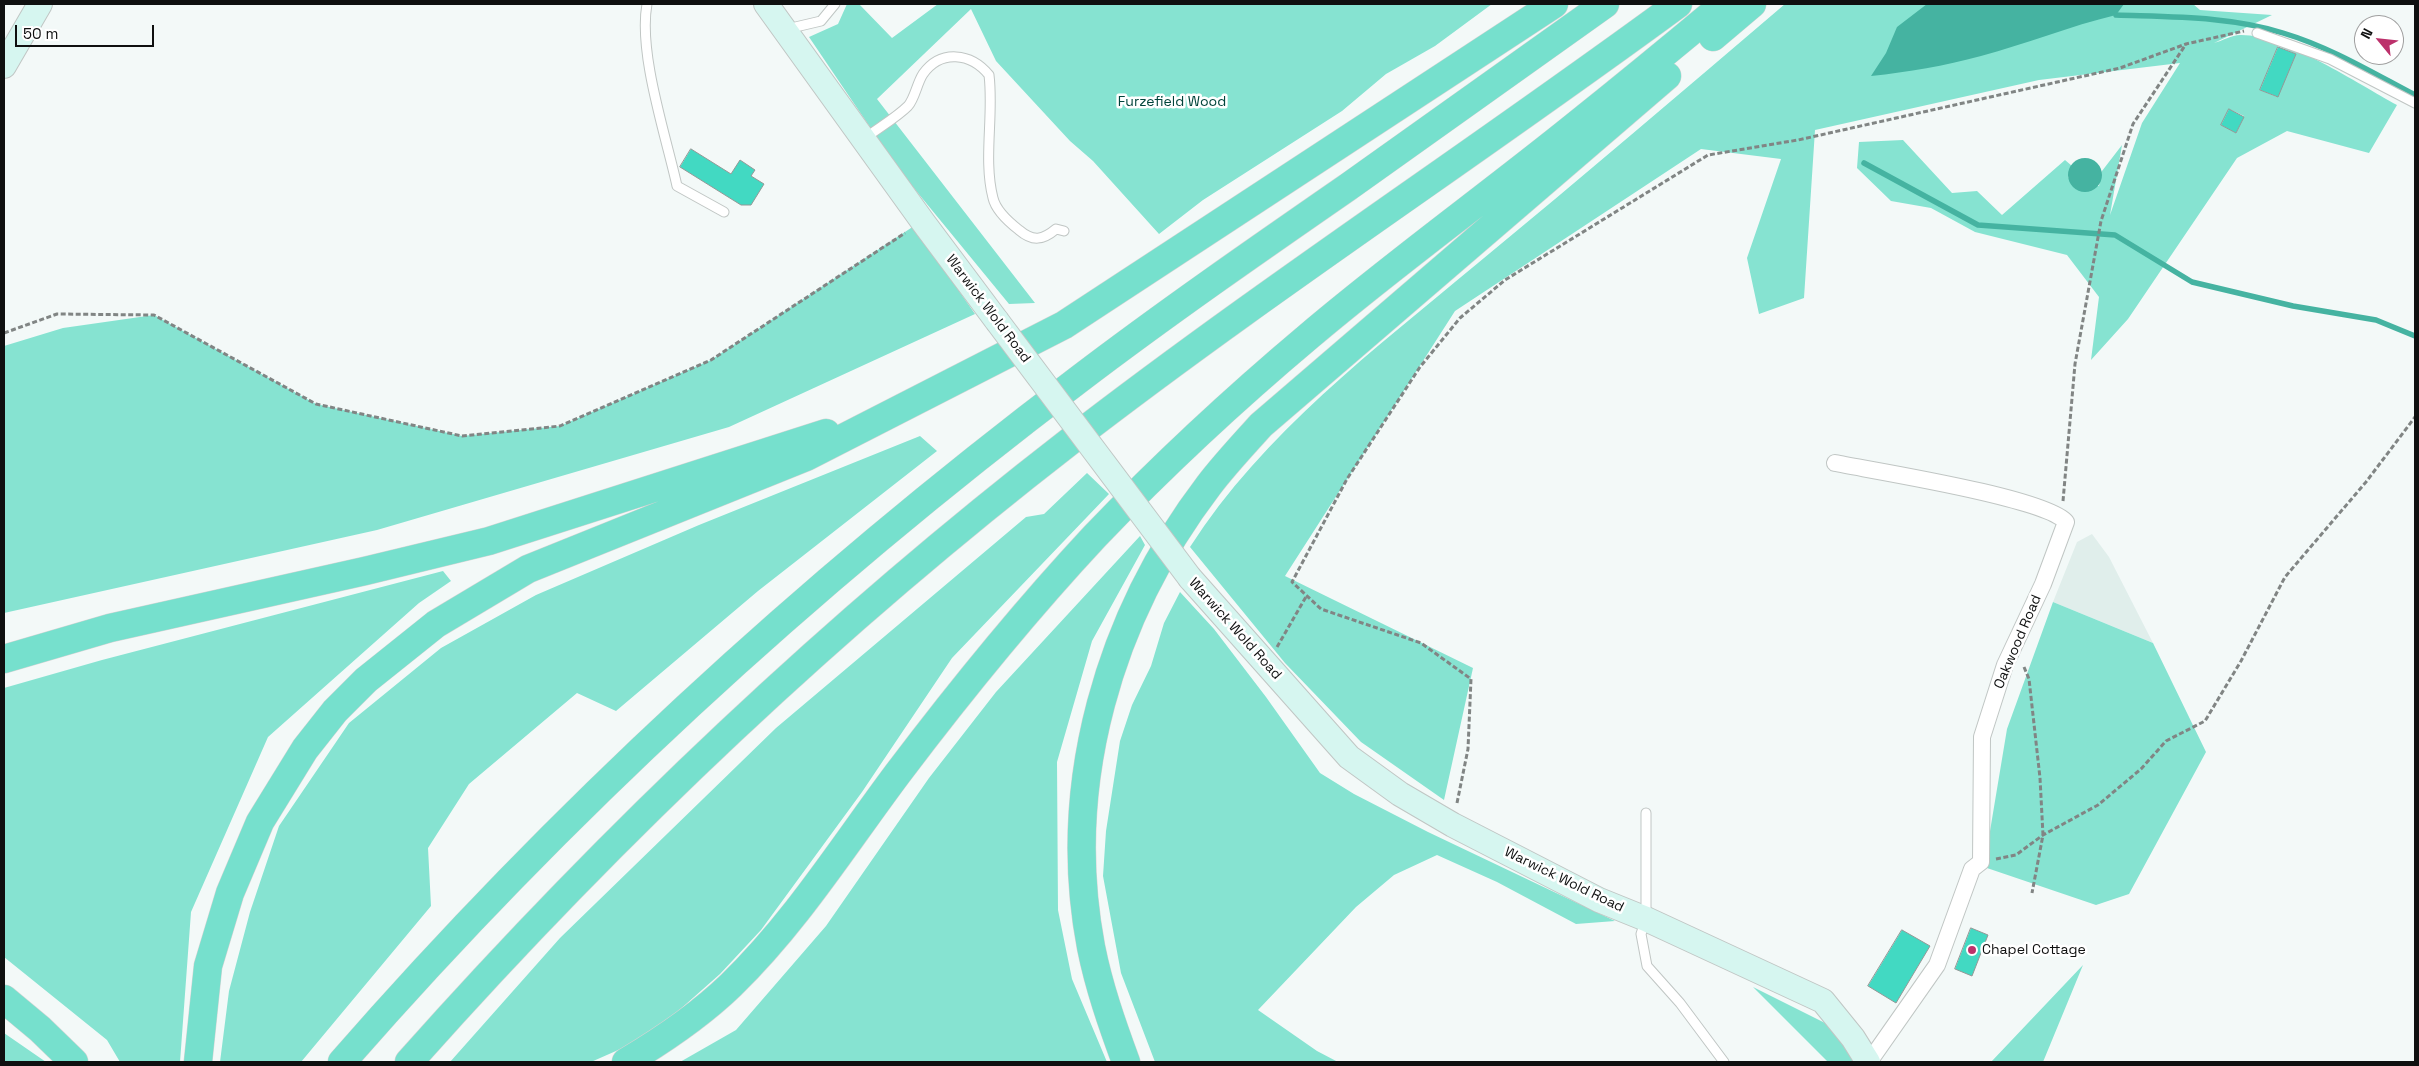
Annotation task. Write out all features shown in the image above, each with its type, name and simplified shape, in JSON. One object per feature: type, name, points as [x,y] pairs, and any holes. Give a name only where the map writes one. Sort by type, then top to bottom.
[{"type":"highway","points":[[198,1062],[208,966],[218,929],[244,856],[260,822],[305,749],[335,711],[366,680],[436,624],[528,569],[806,457],[1064,325],[1554,4]]},
{"type":"highway","points":[[342,1062],[442,950],[576,812],[722,674],[869,546],[1079,379],[1605,4]]},
{"type":"highway","points":[[409,1062],[533,927],[651,807],[773,691],[892,586],[1062,448],[1184,356],[1678,4]]},
{"type":"highway","points":[[626,1062],[654,1046],[692,1018],[730,987],[763,951],[810,896],[900,771],[982,665],[1030,608],[1095,537],[1165,466],[1230,404],[1311,334],[1574,127],[1724,4]]},
{"type":"highway","points":[[1126,1062],[1105,1006],[1091,946],[1085,902],[1082,848],[1084,795],[1090,747],[1101,700],[1114,658],[1129,621],[1172,540],[1209,485],[1261,425],[1588,142],[1752,4]]},
{"type":"highway","points":[[4,659],[110,628],[489,541],[796,441],[883,417]]},
{"type":"highway","points":[[4,999],[74,1062]]},
{"type":"street","points":[[4,66],[40,4]]},
{"type":"street","name":"Warwick Wold Road","points":[[766,4],[922,222],[1190,578],[1349,757],[1400,794],[1453,825],[1599,900],[1646,919],[1822,1001],[1853,1038],[1868,1062]]},
{"type":"street","points":[[1836,463],[2023,501],[2061,516]]},
{"type":"street","name":"Oakwood Road","points":[[1981,862],[1982,737],[2005,666],[2043,584],[2066,522],[2061,516]]},
{"type":"street","points":[[1868,1062],[1937,965],[1972,869],[1981,862]]},
{"type":"lane","points":[[647,4],[644,21],[650,68],[677,186],[724,212]]},
{"type":"lane","points":[[784,29],[821,22],[835,4]]},
{"type":"lane","points":[[2257,33],[2330,59],[2415,104]]},
{"type":"lane","points":[[864,139],[909,105],[923,74],[937,62],[955,57],[970,58],[981,64],[989,75],[991,91],[990,175],[993,200],[1008,221],[1024,234],[1036,239],[1047,237],[1056,229],[1064,231]]},
{"type":"lane","points":[[1646,813],[1646,919],[1641,934],[1647,966],[1680,1004],[1724,1062]]},
{"type":"path","points":[[1453,825],[1468,748],[1471,678],[1421,643],[1321,608],[1292,582],[1347,479],[1420,367],[1460,318],[1505,280],[1708,155],[1798,140],[2120,68],[2186,44],[2240,30],[2257,33]]},
{"type":"path","points":[[2061,516],[2075,364],[2101,221],[2133,124],[2186,44]]},
{"type":"path","points":[[4,333],[57,314],[154,315],[316,404],[462,436],[560,426],[711,360],[922,222]]},
{"type":"path","points":[[1981,862],[2016,855],[2043,835],[2098,805],[2141,769],[2166,741],[2205,721],[2241,661],[2285,577],[2366,482],[2415,417]]},
{"type":"path","points":[[1267,664],[1307,595]]},
{"type":"path","points":[[2026,659],[2024,667],[2029,679],[2040,778],[2043,835],[2032,893]]},
{"type":"shaded area","points":[[1927,4],[2124,4],[2116,15],[1967,60],[1913,71],[1871,76],[1886,53],[1897,27]]},
{"type":"shaded area","points":[[2085,158],[2097,163],[2102,175],[2097,187],[2085,192],[2073,187],[2068,175],[2073,163]]},
{"type":"shaded area","points":[[2092,534],[2109,557],[2153,643],[2053,602],[2077,542]]},
{"type":"green space","name":"Furzefield Wood","points":[[847,4],[859,4],[892,38],[938,4],[1492,4],[1435,46],[1386,74],[1342,111],[1203,200],[1159,234],[1093,161],[1070,141],[996,61],[971,9],[877,99],[1035,303],[1009,304],[899,170],[809,37],[838,24]]},
{"type":"green space","points":[[1785,4],[2193,4],[2200,10],[2272,15],[2214,43],[2240,35],[2258,37],[2278,43],[2299,51],[2342,73],[2397,105],[2369,153],[2287,131],[2237,158],[2128,319],[2091,360],[2099,297],[2067,255],[1975,232],[1931,208],[1891,201],[1857,168],[1859,142],[1903,140],[1952,193],[1977,191],[2002,215],[2065,160],[2072,166],[2068,178],[2099,186],[2102,171],[2122,145],[2110,215],[2142,123],[2180,63],[2039,80],[1815,130],[1804,298],[1759,314],[1747,258],[1781,159],[1701,149],[1455,311],[1285,576],[1473,668],[1444,800],[1361,742],[1285,663],[1190,547],[1219,506],[1251,467],[1323,394]],"holes":[[[2278,46],[2296,54],[2277,97],[2260,90]],[[2229,109],[2244,116],[2236,133],[2221,125]]]},
{"type":"green space","points":[[914,226],[975,314],[729,427],[377,530],[4,613],[4,346],[63,328],[154,315],[316,404],[462,436],[560,426],[711,360]]},
{"type":"green space","points":[[920,436],[937,451],[758,591],[616,711],[577,693],[469,784],[428,848],[431,906],[301,1062],[220,1062],[229,991],[250,912],[279,826],[349,723],[441,648],[536,595],[699,525]]},
{"type":"green space","points":[[1087,473],[1109,494],[952,658],[862,792],[761,930],[720,974],[650,1036],[591,1062],[450,1062],[560,938],[776,728],[1026,517],[1044,514]]},
{"type":"green space","points":[[1140,536],[1145,545],[1092,641],[1057,762],[1058,910],[1072,979],[1107,1062],[680,1062],[736,1030],[826,926],[929,778],[996,692]]},
{"type":"green space","points":[[443,571],[451,581],[419,603],[268,737],[191,912],[180,1062],[120,1062],[107,1040],[4,957],[4,688],[102,660]]},
{"type":"green space","points":[[1180,592],[1214,629],[1266,697],[1320,773],[1354,794],[1428,832],[1615,921],[1576,924],[1497,882],[1437,855],[1394,875],[1356,907],[1258,1010],[1317,1051],[1338,1062],[1155,1062],[1121,973],[1103,876],[1106,831],[1120,741],[1132,705],[1151,666],[1164,623]]},
{"type":"green space","points":[[2053,602],[2153,643],[2206,752],[2129,894],[2096,905],[1984,867],[2007,729]]},
{"type":"green space","points":[[2083,965],[2043,1062],[1991,1062]]},
{"type":"green space","points":[[1753,987],[1825,1023],[1859,1062],[1828,1062]]},
{"type":"green space","points":[[4,1033],[46,1062],[4,1062]]},
{"type":"building","points":[[2278,47],[2296,54],[2278,97],[2260,90]]},
{"type":"building","points":[[2229,109],[2244,117],[2236,133],[2221,125]]},
{"type":"building","points":[[691,149],[731,174],[740,160],[755,170],[751,176],[764,184],[751,205],[741,205],[680,167]]},
{"type":"building","name":"Chapel Cottage","points":[[1971,928],[1988,935],[1972,976],[1955,969]]},
{"type":"building","points":[[1902,930],[1930,946],[1896,1003],[1868,986]]},
{"type":"waterway","points":[[2116,15],[2200,18],[2263,27],[2318,46],[2415,95]]},
{"type":"waterway","points":[[1864,163],[1978,225],[2115,235],[2192,282],[2293,306],[2376,320],[2415,336]]},
{"type":"place","name":"Chapel Cottage","points":[[1972,950]]}]
